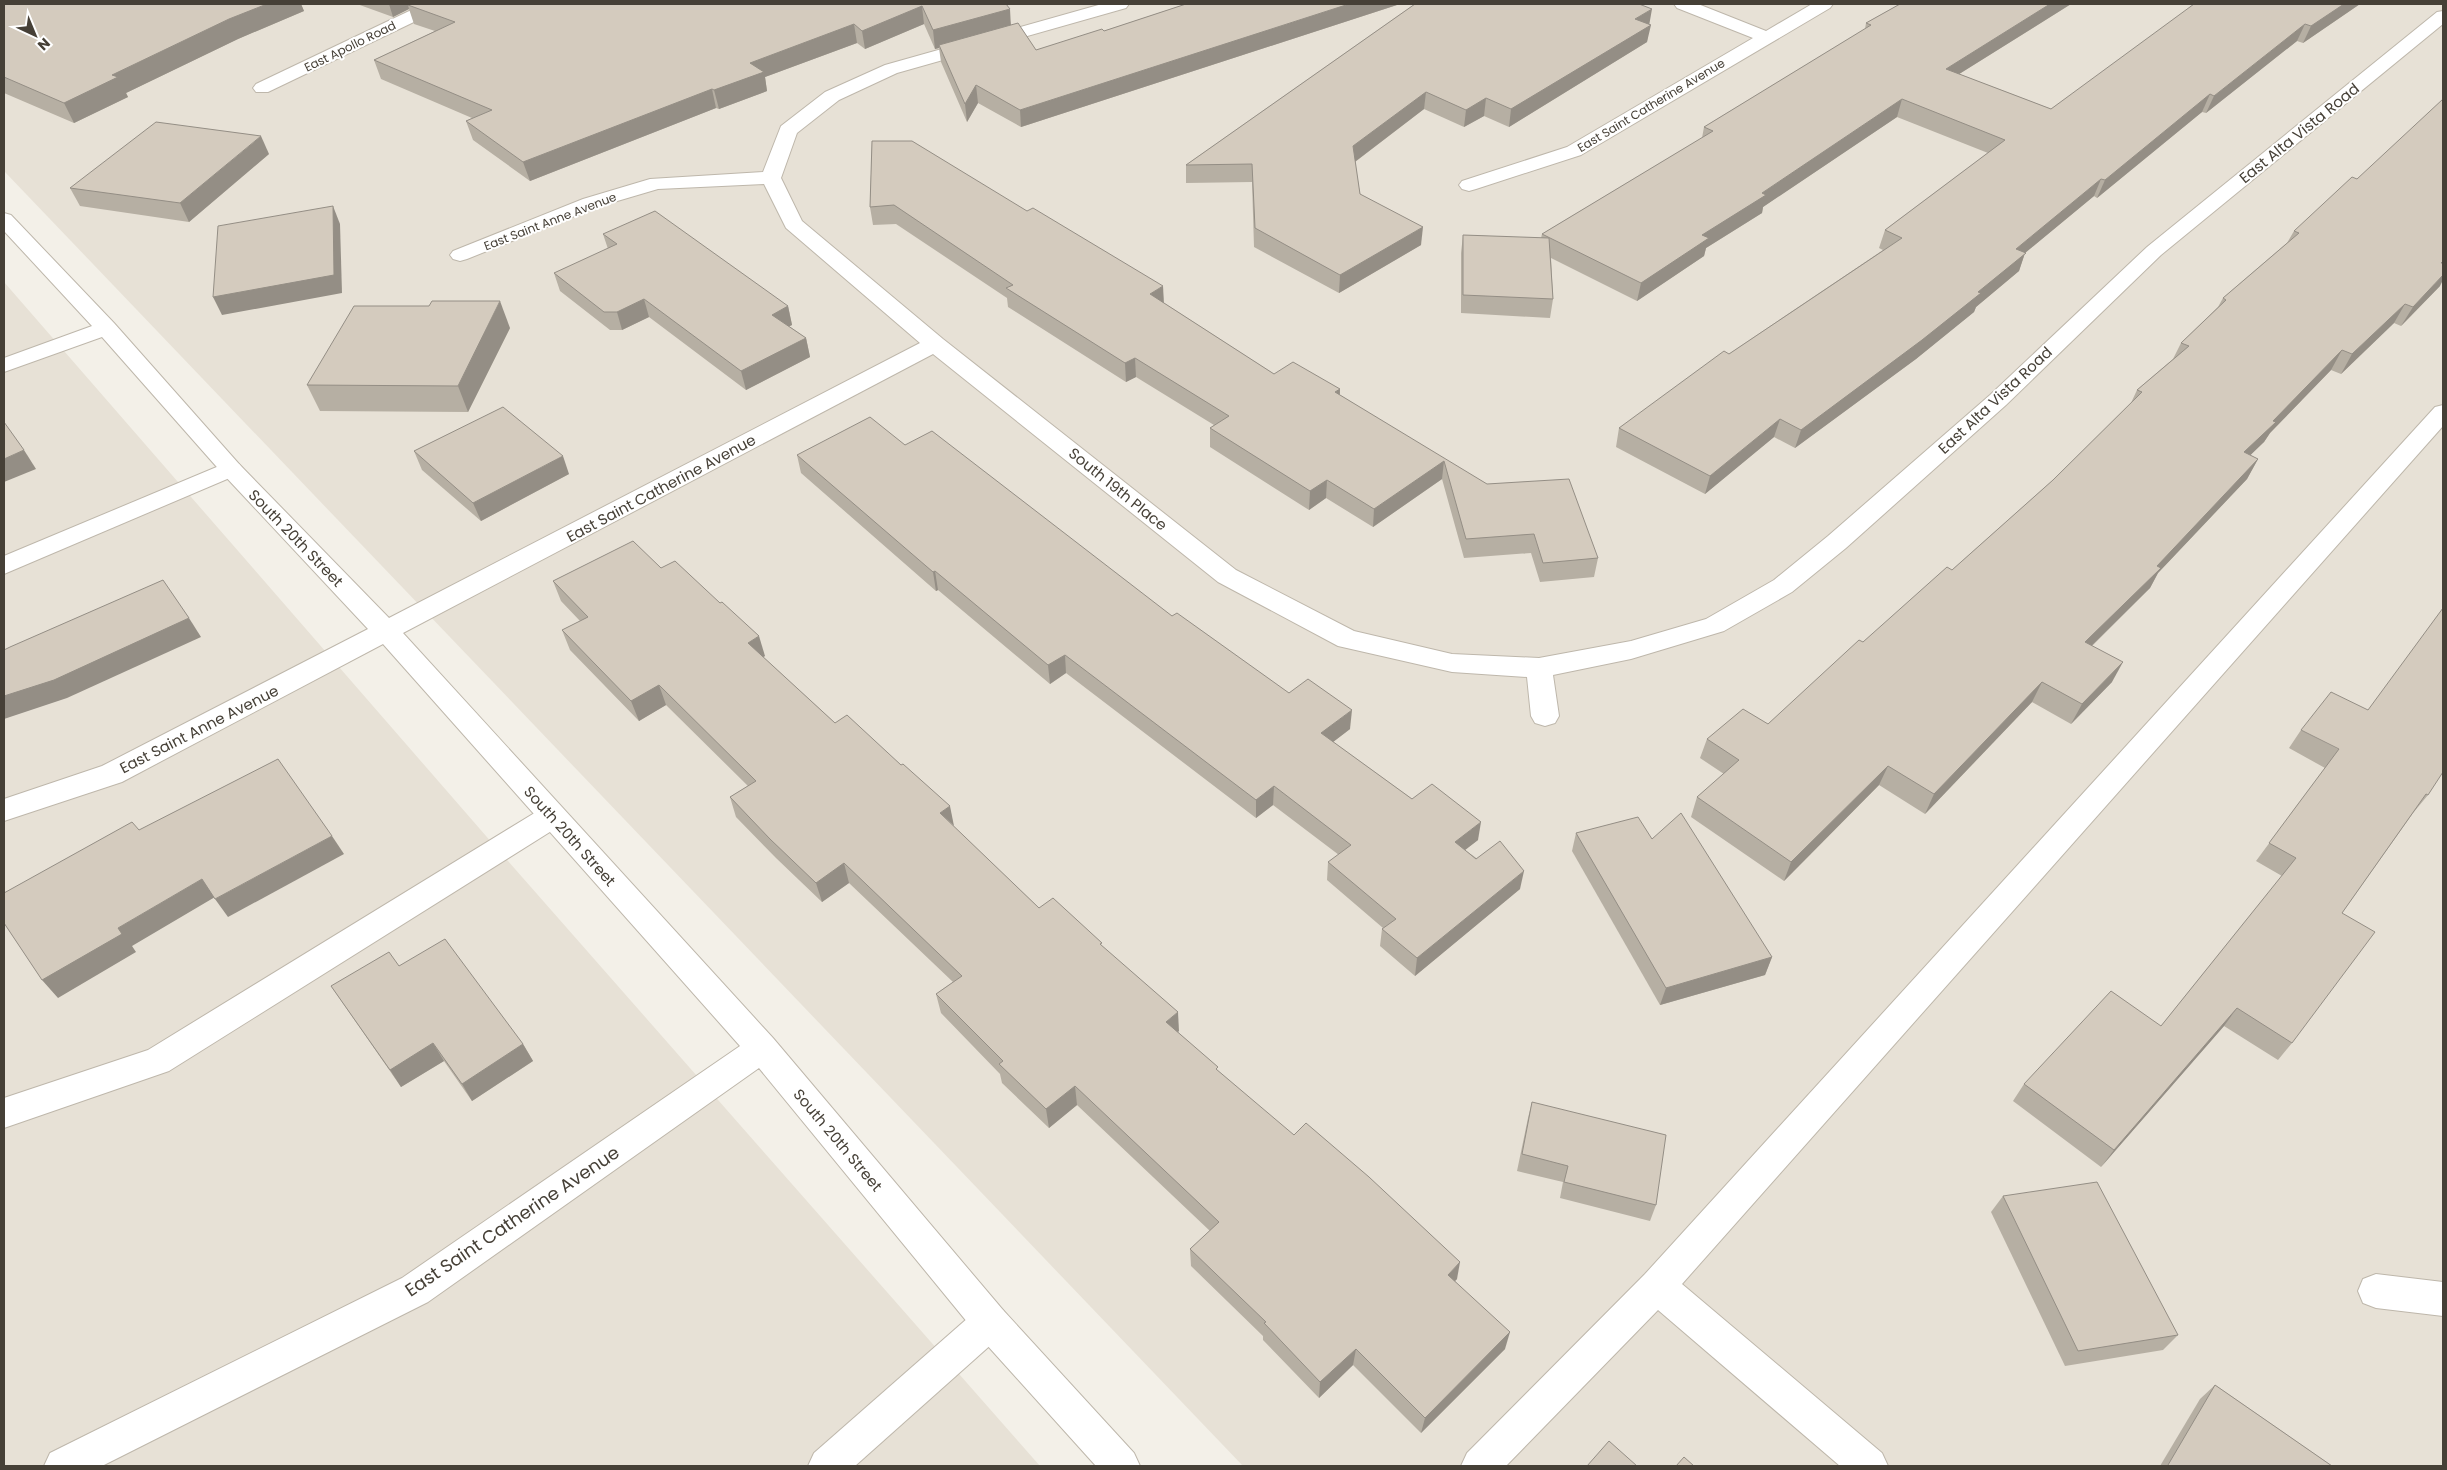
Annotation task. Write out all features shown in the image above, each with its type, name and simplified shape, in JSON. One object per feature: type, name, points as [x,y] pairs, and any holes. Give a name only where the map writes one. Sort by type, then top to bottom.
[{"type":"street","name":"East Apollo Road","points":[[262,88],[437,4]]},
{"type":"street","points":[[771,178],[788,130],[832,96],[891,69],[1120,4]]},
{"type":"street","points":[[1683,4],[1766,37]]},
{"type":"street","name":"East Saint Catherine Avenue","points":[[1469,185],[1574,151],[1824,4]]},
{"type":"street","name":"East Alta Vista Road","points":[[1539,668],[1631,650],[1715,625],[1783,586],[1844,536],[1998,400],[2154,251],[2443,16]]},
{"type":"street","name":"East Saint Anne Avenue","points":[[460,255],[590,203],[657,183],[771,178]]},
{"type":"street","name":"South 19th Place","points":[[771,178],[793,224],[936,344],[1227,576],[1348,639],[1452,663],[1539,668]]},
{"type":"street","name":"South 20th Street","points":[[4,220],[106,328],[231,469],[387,632],[762,1048],[990,1322],[1121,1466]]},
{"type":"street","points":[[4,366],[106,328]]},
{"type":"street","name":"East Saint Catherine Avenue","points":[[387,632],[936,344]]},
{"type":"street","points":[[1480,1466],[1657,1286],[2443,412]]},
{"type":"street","points":[[4,566],[231,469]]},
{"type":"street","name":"East Saint Anne Avenue","points":[[4,810],[112,774],[387,632]]},
{"type":"street","points":[[1539,668],[1545,716]]},
{"type":"street","points":[[4,1113],[158,1061],[551,816]]},
{"type":"street","name":"East Saint Catherine Avenue","points":[[62,1466],[415,1290],[762,1048]]},
{"type":"street","points":[[1657,1286],[1869,1466]]},
{"type":"street","points":[[2376,1290],[2443,1299]]},
{"type":"street","points":[[827,1466],[990,1322]]},
{"type":"shaded area","points":[[4,4],[2443,4],[2443,1466],[1243,1466],[4,171]]},
{"type":"shaded area","points":[[4,282],[493,844],[1040,1466],[4,1466]]},
{"type":"building","points":[[4,4],[267,4],[229,19],[112,75],[118,77],[64,103],[4,77]]},
{"type":"building","points":[[1006,4],[1010,9],[933,30],[922,6],[862,31],[854,24],[750,63],[764,72],[714,90],[712,89],[523,162],[466,121],[492,110],[374,60],[455,22],[408,5]]},
{"type":"building","points":[[1186,4],[1349,4],[1020,110],[976,85],[965,104],[939,45],[1018,23],[1036,50],[1102,29],[1104,31]]},
{"type":"building","points":[[1415,4],[1639,4],[1652,9],[1635,19],[1651,25],[1511,109],[1486,98],[1466,110],[1426,92],[1353,146],[1360,194],[1423,227],[1340,275],[1255,228],[1252,164],[1186,165]]},
{"type":"building","points":[[1900,4],[2050,4],[1946,69],[2051,109],[2194,4],[2344,4],[2311,26],[2305,24],[2214,96],[2210,94],[2105,180],[2101,179],[2016,249],[2026,253],[1978,292],[1981,293],[1922,340],[1801,430],[1780,419],[1710,476],[1619,428],[1724,351],[1729,354],[1902,238],[1885,230],[2005,140],[1902,99],[1762,193],[1766,195],[1702,235],[1709,238],[1641,283],[1542,234],[1713,131],[1704,127],[1871,25],[1866,23]]},
{"type":"building","points":[[2443,99],[2443,261],[2441,263],[2443,263],[2443,275],[2413,307],[2405,304],[2352,354],[2342,350],[2273,421],[2276,422],[2244,452],[2258,459],[2157,566],[2161,568],[2085,642],[2123,662],[2082,704],[2042,682],[1934,794],[1888,766],[1791,862],[1697,797],[1739,760],[1707,739],[1743,709],[1768,724],[1859,640],[1863,642],[1947,567],[1952,570],[2053,480],[2142,392],[2137,390],[2189,346],[2181,343],[2226,300],[2223,298],[2299,233],[2294,231],[2352,177],[2357,179]]},
{"type":"building","points":[[156,122],[261,136],[180,203],[70,188]]},
{"type":"building","points":[[872,141],[912,141],[1027,211],[1033,208],[1163,286],[1150,294],[1274,374],[1293,362],[1340,389],[1335,392],[1487,484],[1569,479],[1598,558],[1543,563],[1534,534],[1466,539],[1444,461],[1374,509],[1327,480],[1310,491],[1210,428],[1229,416],[1135,358],[1125,363],[1006,288],[1013,285],[894,205],[870,207]]},
{"type":"building","points":[[333,206],[334,275],[213,297],[218,226]]},
{"type":"building","points":[[655,211],[788,306],[772,315],[806,338],[741,371],[644,299],[617,312],[604,312],[554,273],[617,244],[603,234]]},
{"type":"building","points":[[1463,235],[1549,238],[1553,299],[1463,295]]},
{"type":"building","points":[[432,301],[500,301],[458,386],[307,385],[354,306],[429,306]]},
{"type":"building","points":[[503,407],[563,456],[473,503],[414,451]]},
{"type":"building","points":[[870,417],[905,445],[932,431],[1172,616],[1177,613],[1289,693],[1308,679],[1352,710],[1321,733],[1412,799],[1432,784],[1481,822],[1455,842],[1476,859],[1500,841],[1524,871],[1417,958],[1382,929],[1396,919],[1328,862],[1351,845],[1274,786],[1256,800],[1065,655],[1048,665],[935,571],[933,572],[797,455]]},
{"type":"building","points":[[4,422],[24,450],[4,459]]},
{"type":"building","points":[[633,541],[661,568],[675,561],[759,636],[748,643],[835,723],[847,715],[901,765],[903,764],[950,806],[940,813],[1039,908],[1053,898],[1102,943],[1100,944],[1178,1012],[1166,1022],[1218,1067],[1216,1069],[1294,1135],[1306,1123],[1369,1177],[1460,1262],[1448,1275],[1510,1332],[1425,1418],[1356,1349],[1320,1382],[1264,1323],[1266,1322],[1190,1249],[1219,1222],[1075,1086],[1046,1109],[999,1064],[1003,1061],[936,994],[962,976],[844,863],[816,883],[730,797],[756,781],[659,685],[631,701],[562,630],[588,617],[553,581]]},
{"type":"building","points":[[163,580],[189,618],[54,680],[4,696],[4,650]]},
{"type":"building","points":[[2443,608],[2443,772],[2342,913],[2375,932],[2292,1043],[2237,1008],[2114,1150],[2024,1084],[2111,991],[2161,1026],[2296,858],[2269,843],[2339,749],[2301,730],[2331,692],[2368,710]]},
{"type":"building","points":[[278,759],[332,836],[215,899],[202,879],[118,928],[122,934],[42,980],[4,923],[4,893],[132,822],[139,830]]},
{"type":"building","points":[[1681,813],[1772,957],[1666,988],[1576,833],[1638,817],[1652,839]]},
{"type":"building","points":[[445,939],[523,1044],[462,1084],[433,1043],[390,1070],[331,986],[389,952],[399,966]]},
{"type":"building","points":[[1532,1102],[1666,1135],[1656,1205],[1564,1182],[1568,1166],[1522,1154]]},
{"type":"building","points":[[2097,1182],[2178,1335],[2078,1351],[2003,1196]]},
{"type":"building","points":[[2215,1385],[2332,1466],[2169,1466]]},
{"type":"building","points":[[1609,1441],[1637,1466],[1587,1466]]},
{"type":"building","points":[[1684,1457],[1694,1466],[1676,1466]]}]
